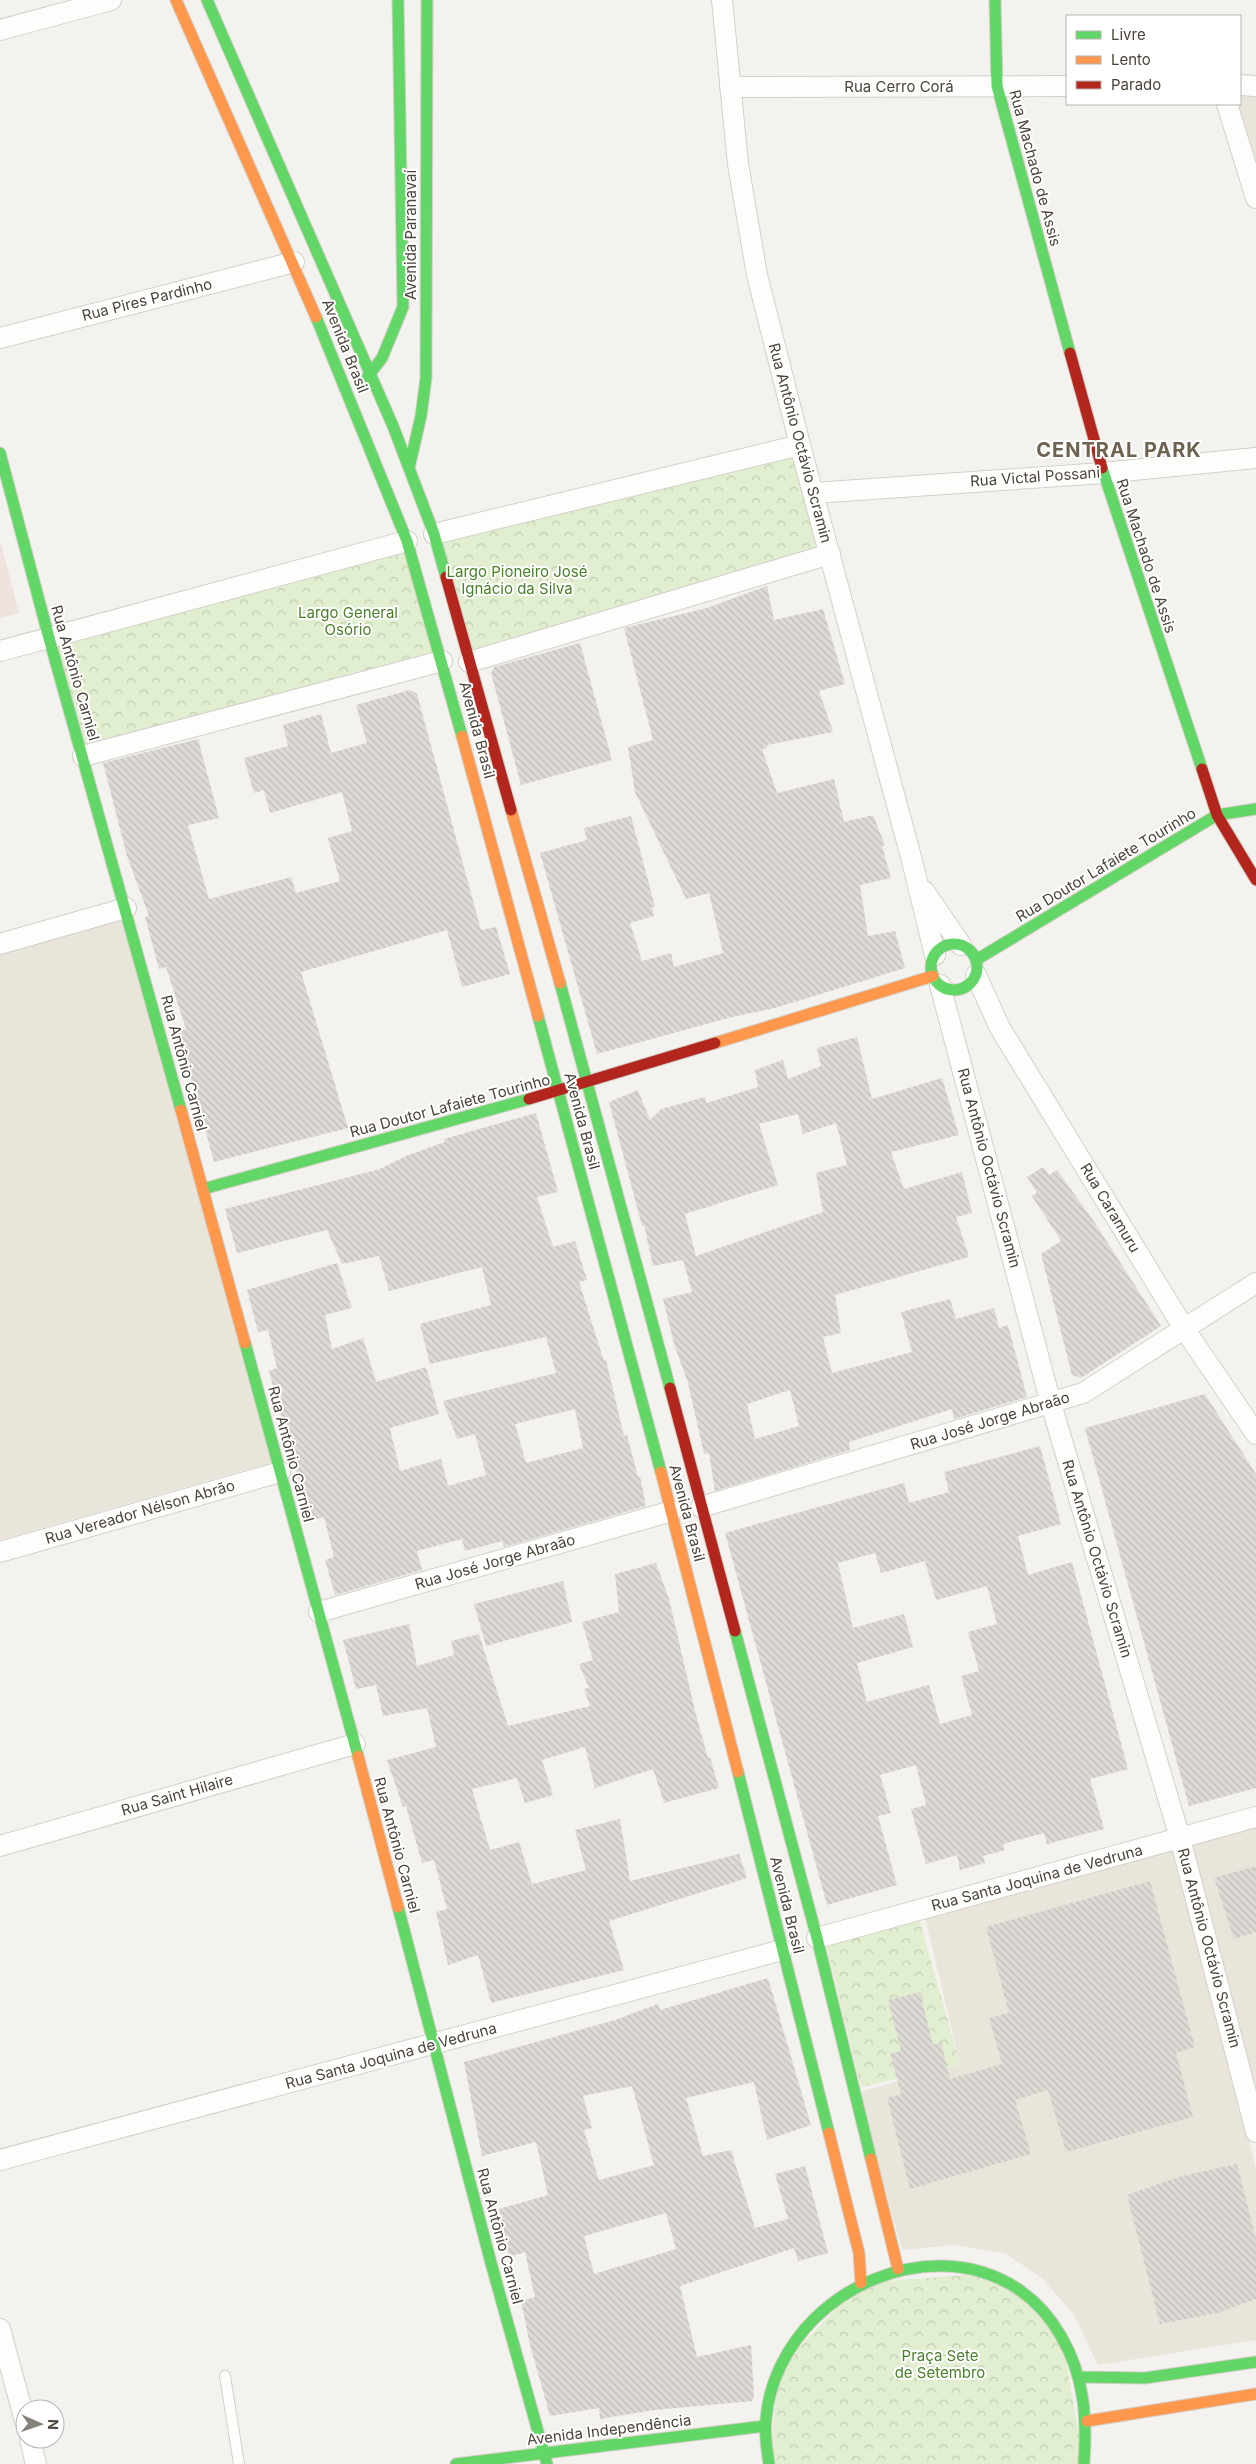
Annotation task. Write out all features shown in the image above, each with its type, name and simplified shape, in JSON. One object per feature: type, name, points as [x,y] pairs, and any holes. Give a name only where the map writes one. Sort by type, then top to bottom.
[{"type":"main road","name":"Avenida Brasil","points":[[176,0],[294,262],[407,541],[442,661],[672,1511],[859,2253],[860,2282]]},
{"type":"main road","name":"Avenida Brasil","points":[[207,0],[371,376],[434,534],[588,1083],[700,1507],[817,1938],[898,2269]]},
{"type":"main road","name":"Avenida Paranavaí","points":[[349,395],[371,376],[390,341],[403,307],[398,0]]},
{"type":"main road","name":"Avenida Paranavaí","points":[[409,468],[421,416],[426,378],[427,0]]},
{"type":"main road","name":"Rua Machado de Assis","points":[[995,0],[997,86],[1103,473],[1217,816],[1256,880]]},
{"type":"main road","name":"Rua Antônio Carniel","points":[[0,453],[49,638],[84,756],[355,1744],[546,2458]]},
{"type":"main road","name":"Rua Doutor Lafaiete Tourinho","points":[[976,968],[1217,816],[1256,809]]},
{"type":"main road","points":[[961,945],[973,954],[976,968],[967,986],[959,990],[952,990],[937,980],[932,962],[935,955],[946,946],[961,945]]},
{"type":"main road","name":"Rua Doutor Lafaiete Tourinho","points":[[203,1189],[588,1083],[937,980]]},
{"type":"main road","points":[[769,2464],[765,2426],[770,2396],[777,2375],[794,2341],[812,2318],[835,2298],[860,2282],[898,2269],[945,2263],[990,2273],[1007,2282],[1031,2297],[1061,2332],[1078,2377],[1087,2421],[1084,2464]]},
{"type":"main road","points":[[1078,2377],[1145,2378],[1256,2362]]},
{"type":"main road","points":[[1087,2421],[1256,2394]]},
{"type":"main road","name":"Avenida Independência","points":[[456,2464],[546,2458],[765,2426]]},
{"type":"street","points":[[0,30],[111,0]]},
{"type":"street","name":"Rua Antônio Octávio Scramin","points":[[722,0],[738,164],[757,274],[800,445],[935,955]]},
{"type":"street","points":[[1241,85],[1256,86]]},
{"type":"street","name":"Rua Cerro Corá","points":[[730,87],[1066,86]]},
{"type":"street","points":[[1227,105],[1256,198]]},
{"type":"street","name":"Rua Pires Pardinho","points":[[0,338],[294,262]]},
{"type":"street","points":[[434,534],[800,445]]},
{"type":"street","name":"Rua Victal Possani","points":[[814,493],[1103,473],[1256,458]]},
{"type":"street","points":[[0,651],[407,541]]},
{"type":"street","points":[[470,662],[830,554]]},
{"type":"street","points":[[84,756],[442,661]]},
{"type":"street","name":"Rua Antônio Octávio Scramin","points":[[916,879],[961,945]]},
{"type":"street","points":[[0,944],[126,908]]},
{"type":"street","name":"Rua Caramuru","points":[[976,968],[1000,1028],[1184,1330],[1256,1434]]},
{"type":"street","name":"Rua Antônio Octávio Scramin","points":[[937,980],[1051,1404],[1180,1838],[1256,2132]]},
{"type":"street","name":"Rua José Jorge Abraão","points":[[700,1507],[1084,1393],[1256,1283]]},
{"type":"street","name":"Rua Vereador Nélson Abrão","points":[[0,1552],[280,1472]]},
{"type":"street","name":"Rua José Jorge Abraão","points":[[319,1612],[672,1511]]},
{"type":"street","name":"Rua Saint Hilaire","points":[[0,1846],[355,1744]]},
{"type":"street","name":"Rua Santa Joquina de Vedruna","points":[[817,1938],[1256,1817]]},
{"type":"street","name":"Rua Santa Joquina de Vedruna","points":[[0,2160],[782,1950]]},
{"type":"street","points":[[0,2328],[19,2399]]},
{"type":"street","points":[[32,2449],[36,2464]]},
{"type":"lane","points":[[225,2376],[239,2464]]},
{"type":"shaded area","points":[[1241,85],[1256,86],[1256,198],[1227,105],[1241,105]]},
{"type":"shaded area","points":[[0,540],[19,613],[0,618]]},
{"type":"shaded area","points":[[126,908],[277,1461],[0,1540],[0,944]]},
{"type":"shaded area","points":[[1256,1817],[1256,2132],[1180,1838]]},
{"type":"shaded area","points":[[1175,1845],[1256,2168],[1256,2340],[1098,2365],[1074,2315],[1043,2279],[1005,2253],[952,2245],[902,2250],[859,2092],[960,2064],[924,1913]]},
{"type":"green space","name":"Largo Pioneiro José Ignácio da Silva","points":[[800,445],[830,554],[469,662],[434,534]]},
{"type":"green space","name":"Largo General Osório","points":[[407,541],[442,661],[83,756],[49,638]]},
{"type":"green space","points":[[918,1915],[960,2064],[861,2087],[825,1940]]},
{"type":"green space","name":"Praça Sete de Setembro","points":[[990,2273],[1061,2332],[1084,2464],[769,2464],[779,2368],[861,2283]]},
{"type":"building","points":[[767,586],[774,620],[823,609],[845,684],[819,691],[833,732],[767,745],[767,748],[762,749],[777,793],[834,779],[844,822],[873,815],[885,845],[882,846],[891,878],[860,885],[868,936],[895,931],[905,968],[775,1008],[732,1017],[597,1054],[540,853],[587,840],[584,828],[631,816],[655,907],[652,907],[654,916],[630,923],[642,961],[671,953],[674,967],[723,953],[709,893],[686,899],[635,792],[628,747],[653,740],[624,628],[707,608]]},
{"type":"building","points":[[580,643],[612,760],[521,785],[491,673],[494,667]]},
{"type":"building","points":[[410,690],[417,694],[481,930],[496,927],[510,974],[462,987],[447,930],[301,972],[348,1128],[214,1162],[178,1031],[186,1029],[166,967],[159,969],[145,917],[149,916],[127,856],[103,763],[198,739],[219,818],[188,825],[209,899],[291,877],[296,893],[340,881],[328,838],[352,831],[342,792],[270,813],[264,790],[254,793],[244,758],[288,746],[283,725],[321,714],[331,753],[367,743],[356,705]]},
{"type":"building","points":[[857,1037],[872,1099],[942,1078],[959,1135],[891,1152],[904,1189],[962,1172],[972,1213],[956,1217],[969,1257],[835,1295],[841,1333],[823,1337],[832,1373],[912,1352],[901,1312],[950,1299],[956,1319],[994,1308],[999,1328],[1008,1325],[1027,1397],[954,1419],[952,1409],[849,1442],[850,1450],[715,1491],[709,1453],[704,1454],[688,1383],[675,1347],[663,1299],[692,1292],[683,1260],[653,1266],[644,1225],[642,1226],[609,1102],[638,1090],[650,1120],[661,1109],[705,1097],[706,1103],[758,1087],[755,1070],[783,1060],[788,1079],[821,1066],[817,1048]],"holes":[[[798,1114],[803,1134],[836,1123],[847,1165],[816,1173],[823,1212],[696,1256],[685,1214],[778,1185],[759,1124]],[[790,1390],[799,1426],[755,1439],[747,1404]]]},
{"type":"building","points":[[536,1113],[558,1192],[537,1197],[553,1247],[575,1241],[587,1280],[579,1282],[604,1361],[606,1360],[624,1436],[627,1435],[638,1477],[640,1476],[646,1506],[504,1547],[502,1541],[465,1551],[462,1539],[417,1551],[422,1570],[335,1595],[325,1560],[334,1557],[324,1517],[310,1521],[269,1371],[277,1368],[268,1330],[258,1332],[247,1290],[337,1263],[352,1308],[325,1315],[332,1349],[363,1338],[376,1382],[426,1367],[439,1414],[390,1428],[400,1471],[441,1459],[448,1486],[486,1475],[475,1434],[457,1439],[443,1401],[556,1373],[546,1337],[430,1364],[420,1324],[491,1305],[482,1267],[389,1291],[379,1256],[342,1264],[327,1230],[237,1253],[225,1209],[380,1169],[406,1156],[445,1142],[444,1139]],"holes":[[[575,1409],[583,1448],[526,1463],[515,1424]]]},
{"type":"building","points":[[1043,1167],[1049,1175],[1057,1170],[1093,1220],[1161,1326],[1081,1378],[1072,1375],[1041,1254],[1061,1241],[1032,1196],[1037,1193],[1027,1177]]},
{"type":"building","points":[[1205,1394],[1256,1474],[1256,1788],[1189,1806],[1085,1428]]},
{"type":"building","points":[[1040,1446],[1061,1524],[1018,1536],[1028,1575],[1072,1562],[1128,1769],[1090,1779],[1104,1829],[1047,1844],[1044,1833],[1003,1844],[1005,1850],[983,1856],[985,1863],[960,1870],[957,1855],[926,1864],[911,1809],[926,1805],[916,1765],[880,1775],[891,1813],[878,1816],[897,1885],[827,1905],[725,1533],[904,1483],[909,1503],[949,1492],[944,1472]],"holes":[[[875,1553],[881,1573],[925,1561],[936,1600],[987,1586],[997,1624],[968,1632],[979,1671],[961,1676],[972,1715],[940,1724],[929,1685],[867,1702],[857,1663],[913,1647],[904,1614],[853,1628],[838,1563]]]},
{"type":"building","points":[[656,1563],[669,1599],[696,1715],[719,1788],[664,1803],[653,1769],[595,1788],[585,1747],[542,1760],[553,1795],[525,1803],[517,1778],[472,1789],[490,1850],[519,1842],[532,1884],[586,1870],[575,1830],[620,1819],[630,1881],[739,1854],[747,1878],[609,1921],[624,1970],[491,2003],[478,1955],[448,1965],[436,1912],[447,1909],[434,1860],[422,1863],[406,1806],[403,1807],[387,1760],[436,1747],[427,1708],[383,1716],[376,1685],[356,1689],[343,1640],[409,1624],[417,1666],[454,1655],[451,1641],[479,1634],[508,1726],[590,1706],[584,1689],[589,1688],[579,1664],[593,1660],[582,1622],[619,1612],[615,1574]]},
{"type":"building","points":[[563,1581],[572,1622],[486,1646],[474,1604]]},
{"type":"building","points":[[1256,1866],[1256,1932],[1234,1939],[1214,1878]]},
{"type":"building","points":[[1150,1881],[1195,2047],[1176,2053],[1193,2117],[1066,2152],[1048,2090],[1015,2100],[1031,2154],[910,2189],[887,2098],[901,2094],[890,2054],[901,2051],[888,2000],[920,1992],[933,2045],[941,2042],[950,2079],[1002,2064],[989,2018],[1009,2013],[986,1927]]},
{"type":"building","points":[[768,1978],[811,2125],[767,2140],[754,2082],[686,2098],[703,2156],[731,2150],[755,2228],[788,2219],[775,2174],[805,2166],[828,2253],[798,2261],[794,2248],[680,2286],[697,2357],[751,2345],[753,2401],[654,2410],[600,2419],[599,2408],[550,2416],[530,2345],[521,2301],[535,2297],[525,2252],[509,2257],[499,2209],[548,2195],[536,2142],[482,2156],[464,2062],[615,2020],[658,2004],[660,2010]],"holes":[[[632,2086],[654,2165],[599,2180],[584,2130],[592,2128],[583,2096]],[[666,2213],[676,2249],[594,2274],[584,2236]]]},
{"type":"building","points":[[1237,2164],[1256,2239],[1256,2299],[1218,2313],[1160,2324],[1127,2195],[1182,2176]]},
{"type":"traffic: fast","points":[[207,0],[393,426],[434,534],[446,577]]},
{"type":"traffic: fast","points":[[362,384],[382,358],[403,307],[398,0]]},
{"type":"traffic: fast","points":[[409,468],[421,416],[426,378],[427,0]]},
{"type":"traffic: fast","points":[[995,0],[997,86],[1070,353]]},
{"type":"traffic: fast","points":[[316,317],[407,541],[462,736]]},
{"type":"traffic: fast","points":[[0,453],[49,638],[181,1110]]},
{"type":"traffic: fast","points":[[1102,468],[1202,769]]},
{"type":"traffic: fast","points":[[976,960],[1217,815],[1256,809]]},
{"type":"traffic: fast","points":[[954,944],[967,948],[973,954],[977,967],[973,980],[967,986],[954,990],[941,986],[935,980],[931,967],[935,954],[941,948],[954,944]]},
{"type":"traffic: fast","points":[[560,983],[670,1388]]},
{"type":"traffic: fast","points":[[538,1016],[661,1472]]},
{"type":"traffic: fast","points":[[203,1189],[529,1099]]},
{"type":"traffic: fast","points":[[245,1343],[358,1756]]},
{"type":"traffic: fast","points":[[735,1631],[817,1938],[871,2159]]},
{"type":"traffic: fast","points":[[738,1772],[829,2133]]},
{"type":"traffic: fast","points":[[398,1907],[491,2263],[547,2464]]},
{"type":"traffic: fast","points":[[769,2464],[765,2425],[771,2391],[781,2364],[805,2329],[814,2319],[843,2296],[875,2279],[909,2269],[944,2266],[978,2271],[1010,2284],[1038,2305],[1061,2336],[1075,2367],[1083,2398],[1084,2464]]},
{"type":"traffic: fast","points":[[1078,2377],[1145,2378],[1256,2362]]},
{"type":"traffic: fast","points":[[456,2464],[765,2426]]},
{"type":"traffic: slow","points":[[176,0],[316,317]]},
{"type":"traffic: slow","points":[[462,736],[538,1016]]},
{"type":"traffic: slow","points":[[511,810],[560,983]]},
{"type":"traffic: slow","points":[[715,1043],[933,976]]},
{"type":"traffic: slow","points":[[181,1110],[245,1343]]},
{"type":"traffic: slow","points":[[661,1472],[738,1772]]},
{"type":"traffic: slow","points":[[358,1756],[398,1907]]},
{"type":"traffic: slow","points":[[829,2133],[859,2253],[861,2283]]},
{"type":"traffic: slow","points":[[871,2159],[898,2269]]},
{"type":"traffic: slow","points":[[1087,2421],[1256,2394]]},
{"type":"traffic: jam","points":[[1070,353],[1102,468]]},
{"type":"traffic: jam","points":[[446,577],[511,810]]},
{"type":"traffic: jam","points":[[1202,769],[1217,815],[1256,880]]},
{"type":"traffic: jam","points":[[529,1099],[715,1043]]},
{"type":"traffic: jam","points":[[670,1388],[735,1631]]},
{"type":"district","name":"CENTRAL PARK","points":[[1119,450]]}]
